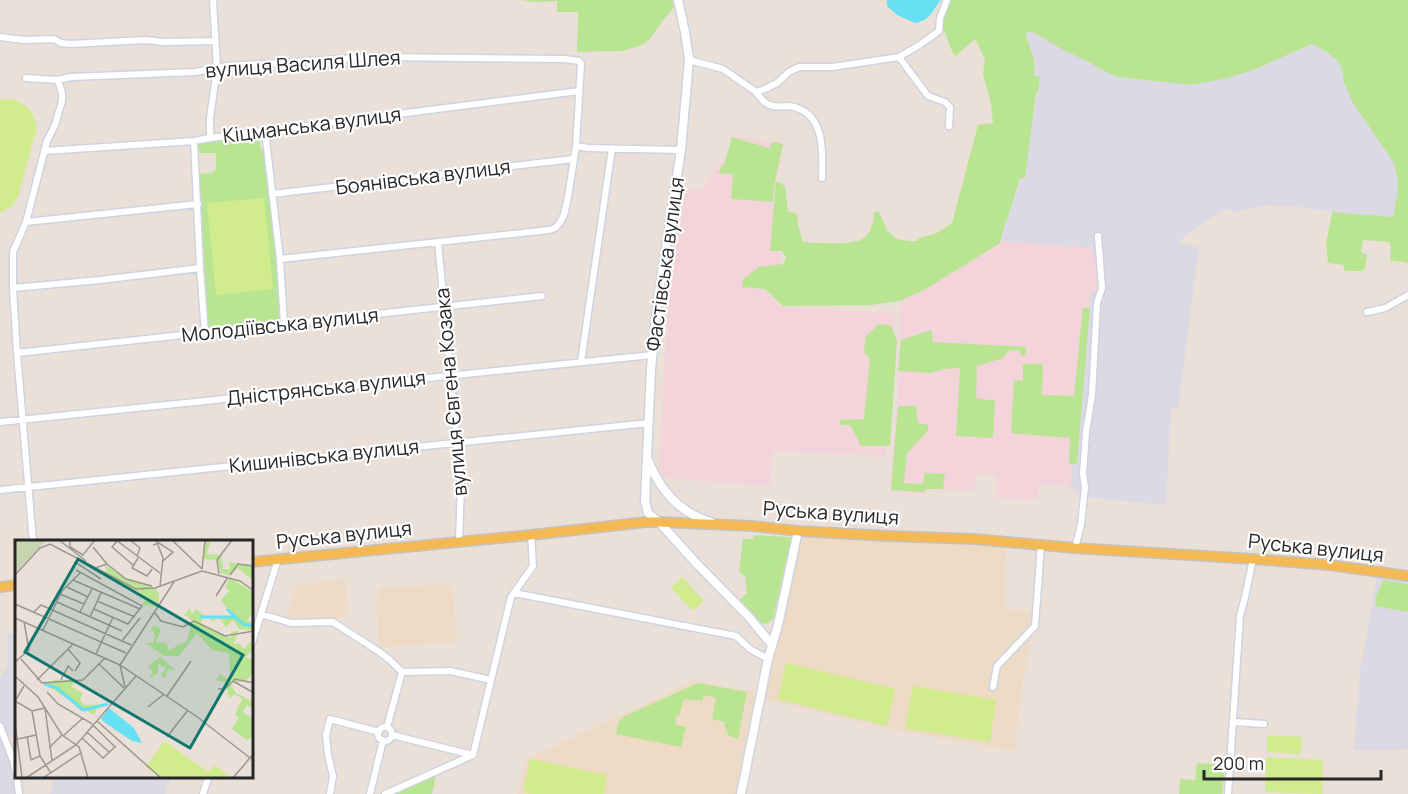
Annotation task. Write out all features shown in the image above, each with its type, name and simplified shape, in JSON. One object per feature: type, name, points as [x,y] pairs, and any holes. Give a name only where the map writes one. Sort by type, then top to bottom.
[{"type":"main road","name":"Фастівська вулиця","points":[[677,1],[689,60],[681,150],[652,355],[645,501],[648,513],[659,522],[772,645]]},
{"type":"main road","points":[[647,457],[654,474],[669,497],[704,520],[721,525]]},
{"type":"main road","name":"Руська вулиця","points":[[254,562],[659,522],[1253,559],[1329,565],[1408,576]]},
{"type":"main road","points":[[741,794],[768,659],[778,625],[798,531]]},
{"type":"main road","points":[[0,587],[15,585]]},
{"type":"street","points":[[210,138],[210,118],[217,68],[213,0]]},
{"type":"street","points":[[756,92],[777,83],[789,72],[799,67],[832,67],[899,57],[939,32],[940,18],[946,0]]},
{"type":"street","name":"вулиця Василя Шлея","points":[[0,37],[24,40],[54,39],[70,44],[146,40],[216,41]]},
{"type":"street","name":"вулиця Василя Шлея","points":[[26,78],[58,80],[71,77],[195,72],[229,66],[377,57],[564,59],[579,61],[581,64],[579,91]]},
{"type":"street","points":[[899,57],[928,96],[945,102],[950,107],[949,126]]},
{"type":"street","points":[[689,60],[723,69],[773,106],[790,106],[806,113],[819,131],[823,146],[822,178]]},
{"type":"street","points":[[33,540],[17,353],[13,252],[26,222],[44,151],[62,101],[58,80]]},
{"type":"street","points":[[280,259],[555,228],[564,215],[568,197],[576,146],[579,91]]},
{"type":"street","name":"Кіцманська вулиця","points":[[44,151],[194,141],[579,91]]},
{"type":"street","points":[[266,131],[285,324]]},
{"type":"street","points":[[194,141],[205,333]]},
{"type":"street","points":[[576,146],[681,150]]},
{"type":"street","points":[[581,362],[612,148]]},
{"type":"street","name":"Боянівська вулиця","points":[[272,194],[573,159]]},
{"type":"street","points":[[26,222],[198,204]]},
{"type":"street","points":[[1075,548],[1081,525],[1085,487],[1083,474],[1092,395],[1097,303],[1102,288],[1098,236]]},
{"type":"street","name":"вулиця Євгена Козака","points":[[438,242],[461,499],[459,541]]},
{"type":"street","points":[[13,288],[200,268]]},
{"type":"street","points":[[1367,312],[1385,308],[1408,295]]},
{"type":"street","name":"Молодіївська вулиця","points":[[17,353],[543,296]]},
{"type":"street","name":"Дністрянська вулиця","points":[[0,422],[652,355]]},
{"type":"street","name":"Кишинівська вулиця","points":[[0,490],[649,423]]},
{"type":"street","points":[[473,755],[510,597],[533,566],[531,535]]},
{"type":"street","points":[[993,687],[997,666],[1035,626],[1041,545]]},
{"type":"street","points":[[254,637],[278,559]]},
{"type":"street","points":[[1228,794],[1240,616],[1253,559]]},
{"type":"street","points":[[514,593],[736,636],[750,649],[768,659]]},
{"type":"street","points":[[261,614],[291,623],[333,622],[378,651],[402,672],[450,671],[491,680]]},
{"type":"street","points":[[387,727],[402,672]]},
{"type":"street","points":[[330,794],[333,776],[326,735],[330,719],[379,732]]},
{"type":"street","points":[[1234,722],[1264,724]]},
{"type":"street","points":[[0,726],[15,768]]},
{"type":"street","points":[[379,732],[381,728],[387,727]]},
{"type":"street","points":[[387,727],[391,730],[392,735]]},
{"type":"street","points":[[379,732],[383,740]]},
{"type":"street","points":[[392,735],[473,755]]},
{"type":"street","points":[[383,740],[389,739],[392,735]]},
{"type":"street","points":[[370,794],[383,740]]},
{"type":"street","points":[[385,794],[473,755]]},
{"type":"street","points":[[17,779],[19,794]]},
{"type":"street","points":[[203,794],[207,779]]},
{"type":"shaded area","points":[[1025,32],[1035,33],[1065,51],[1118,77],[1192,85],[1253,70],[1313,44],[1339,62],[1353,103],[1394,163],[1398,191],[1393,217],[1263,205],[1236,213],[1229,209],[1215,215],[1183,237],[1181,243],[1199,248],[1178,408],[1171,408],[1166,505],[1083,497],[1070,487],[1090,294],[1094,293],[1031,243],[1000,241],[1021,178],[1040,77],[1034,76],[1034,57]]},
{"type":"shaded area","points":[[732,136],[784,143],[776,182],[770,250],[781,252],[779,286],[759,285],[782,307],[895,313],[885,456],[772,451],[770,486],[664,478],[659,470],[671,273],[686,190],[702,190],[714,170],[725,161]],"holes":[[[733,137],[769,148],[775,181],[773,202],[733,173],[719,173]]]},
{"type":"shaded area","points":[[1000,241],[1092,248],[1100,274],[1097,289],[1094,294],[1090,294],[1070,487],[1039,485],[1037,500],[997,498],[997,475],[976,473],[975,491],[928,489],[925,494],[890,491],[899,378],[900,301],[958,270]]},
{"type":"shaded area","points":[[797,531],[1006,541],[1004,609],[1035,611],[1014,751],[895,730],[773,701],[761,694],[739,794],[518,794],[526,760],[695,680],[761,693]]},
{"type":"shaded area","points":[[1378,571],[1408,576],[1408,749],[1354,750],[1360,670]]},
{"type":"shaded area","points":[[345,579],[348,611],[344,618],[292,620],[286,618],[296,585]]},
{"type":"shaded area","points":[[451,584],[457,641],[379,648],[376,600],[380,588]]},
{"type":"shaded area","points":[[8,634],[15,634],[15,738],[4,735],[19,794],[0,794],[0,678],[8,663]]},
{"type":"shaded area","points":[[54,779],[171,779],[165,794],[50,794]]},
{"type":"green space","points":[[521,0],[676,0],[678,3],[649,40],[640,46],[622,51],[577,52],[578,12],[557,12],[557,1]]},
{"type":"green space","points":[[949,0],[1408,0],[1408,263],[1390,260],[1389,242],[1363,240],[1361,252],[1367,255],[1365,268],[1362,271],[1345,271],[1343,265],[1328,263],[1326,244],[1332,212],[1393,217],[1398,191],[1394,163],[1353,103],[1339,62],[1327,52],[1312,44],[1253,70],[1192,85],[1118,77],[1065,51],[1035,33],[1026,32],[1034,61],[1034,76],[1040,77],[1025,178],[1020,178],[1000,243],[924,290],[900,301],[871,305],[783,306],[765,289],[742,287],[743,279],[759,267],[783,264],[786,258],[782,251],[770,251],[776,182],[785,187],[788,211],[797,214],[803,242],[859,241],[871,229],[874,212],[879,212],[888,232],[897,239],[910,241],[937,233],[952,223],[978,125],[993,123],[991,104],[983,74],[985,59],[975,39],[954,56],[942,26],[942,19]]},
{"type":"green space","points":[[9,99],[26,106],[33,114],[37,127],[18,197],[12,206],[0,213],[0,100]]},
{"type":"green space","points":[[256,137],[259,139],[261,149],[267,148],[285,324],[205,333],[196,174],[212,173],[216,169],[216,153],[200,153],[198,145]]},
{"type":"green space","points":[[732,137],[769,148],[773,142],[783,144],[773,202],[731,199],[733,174],[718,173],[725,162]]},
{"type":"green space","points":[[264,198],[273,289],[216,295],[207,203]]},
{"type":"green space","points":[[1083,308],[1090,308],[1077,464],[1069,464],[1070,438],[1011,433],[1014,380],[1023,381],[1023,364],[1043,364],[1042,395],[1074,396]]},
{"type":"green space","points":[[879,324],[891,326],[897,341],[890,446],[861,446],[850,425],[840,425],[840,420],[864,419],[870,359],[864,352],[866,336]]},
{"type":"green space","points":[[931,330],[933,342],[1026,347],[1026,355],[1022,356],[1019,350],[1008,351],[1003,358],[977,366],[976,398],[995,401],[993,438],[956,436],[960,368],[930,373],[898,371],[901,340]]},
{"type":"green space","points":[[898,406],[916,406],[918,423],[928,425],[928,431],[907,453],[904,483],[923,484],[925,473],[945,474],[943,489],[927,489],[924,492],[891,490]]},
{"type":"green space","points":[[754,535],[790,537],[791,539],[773,619],[766,624],[761,623],[739,601],[747,593],[745,576],[739,572],[743,539],[753,539]]},
{"type":"green space","points":[[682,577],[704,601],[693,611],[671,588]]},
{"type":"green space","points":[[1383,580],[1408,584],[1408,612],[1375,606]]},
{"type":"green space","points":[[786,663],[895,689],[887,726],[778,699]]},
{"type":"green space","points":[[698,683],[747,692],[738,739],[727,733],[724,722],[712,719],[716,698],[704,695],[702,701],[684,699],[679,716],[676,716],[675,724],[686,727],[681,747],[616,734],[619,721],[625,716]]},
{"type":"green space","points":[[913,686],[996,700],[990,742],[905,728]]},
{"type":"green space","points":[[1267,735],[1302,737],[1300,754],[1267,752]]},
{"type":"green space","points":[[1266,757],[1323,760],[1322,794],[1265,792]]},
{"type":"green space","points":[[530,759],[607,775],[604,794],[531,794],[523,792]]},
{"type":"green space","points":[[1197,763],[1225,765],[1222,794],[1179,794],[1180,779],[1195,780]]},
{"type":"green space","points":[[436,775],[432,794],[390,794]]},
{"type":"water","points":[[887,0],[941,0],[928,17],[915,23],[897,15],[887,6]]}]
